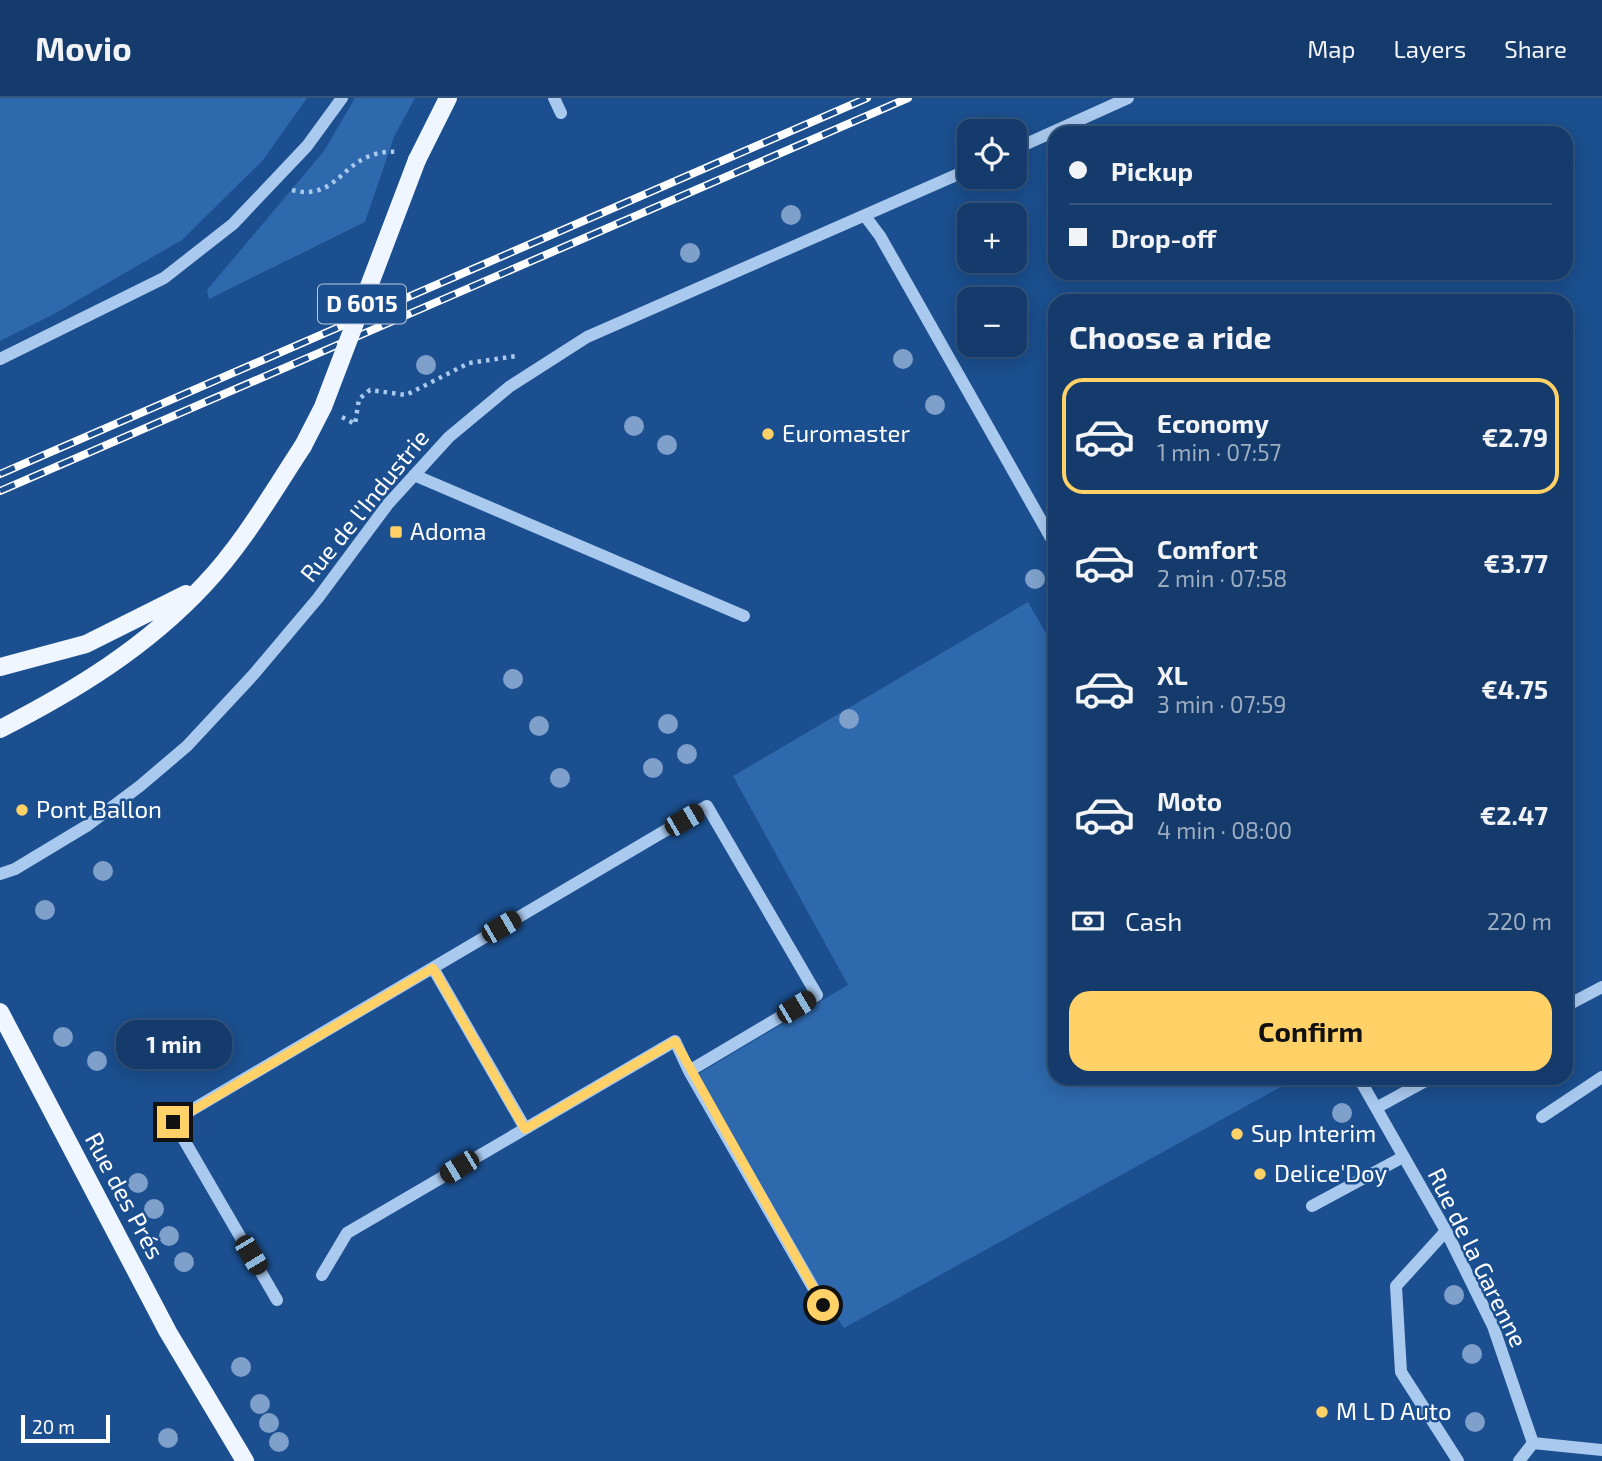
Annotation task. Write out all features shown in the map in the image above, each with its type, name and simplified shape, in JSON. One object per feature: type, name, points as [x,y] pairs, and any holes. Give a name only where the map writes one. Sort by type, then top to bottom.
[{"type":"main road","name":"D 6015","points":[[0,729],[71,693],[153,634],[204,584],[251,526],[303,446],[323,407],[417,160],[448,98]]},
{"type":"main road","points":[[0,667],[86,644],[204,584]]},
{"type":"main road","name":"Rue des Prés","points":[[0,1012],[207,1400],[245,1461]]},
{"type":"main road","name":"Rue des Prés","points":[[207,1400],[234,1461]]},
{"type":"street","points":[[0,359],[164,278],[233,224],[307,146],[342,98]]},
{"type":"street","points":[[554,98],[561,113]]},
{"type":"street","points":[[1066,126],[1128,98]]},
{"type":"street","points":[[1027,144],[1048,134]]},
{"type":"street","name":"Rue de l'Industrie","points":[[0,874],[15,869],[88,825],[141,786],[187,746],[254,674],[414,475],[449,437],[509,387],[587,337],[957,175]]},
{"type":"street","points":[[864,216],[880,236],[1048,533]]},
{"type":"street","points":[[414,475],[744,616]]},
{"type":"street","points":[[277,1300],[173,1122],[707,806],[817,995],[689,1070]]},
{"type":"street","points":[[433,968],[525,1129]]},
{"type":"street","points":[[1573,1002],[1602,987]]},
{"type":"street","points":[[322,1275],[347,1233],[675,1041],[823,1305]]},
{"type":"street","points":[[1542,1117],[1602,1077]]},
{"type":"street","name":"Rue de la Garenne","points":[[1363,1085],[1446,1231],[1493,1326],[1533,1443]]},
{"type":"street","points":[[1376,1108],[1418,1085]]},
{"type":"street","points":[[1312,1206],[1403,1157]]},
{"type":"street","points":[[1446,1231],[1396,1286],[1401,1372],[1458,1461]]},
{"type":"street","points":[[1519,1461],[1533,1443],[1602,1450]]},
{"type":"path","points":[[326,190],[347,168],[377,151],[397,152]]},
{"type":"path","points":[[323,407],[355,424],[359,399],[370,390],[405,395],[469,363],[519,356]]},
{"type":"shaded area","points":[[0,98],[307,98],[263,160],[182,240],[54,314],[0,341]]},
{"type":"shaded area","points":[[355,98],[415,98],[394,137],[365,222],[209,299],[207,290],[324,151]]},
{"type":"shaded area","points":[[1028,602],[1048,637],[1048,1085],[1284,1085],[844,1328],[820,1293],[698,1074],[848,985],[733,776]]},
{"type":"railway","points":[[0,474],[867,98]]},
{"type":"railway","points":[[0,491],[908,98]]},
{"type":"place","name":"Euromaster","points":[[768,434]]},
{"type":"place","name":"Adoma","points":[[396,532]]},
{"type":"place","name":"Pont Ballon","points":[[22,810]]},
{"type":"place","name":"Sup Interim","points":[[1237,1134]]},
{"type":"place","name":"Delice'Doy","points":[[1260,1174]]},
{"type":"place","name":"M L D Auto","points":[[1322,1412]]},
{"type":"route","points":[[173,1122],[433,968],[525,1129],[675,1041],[823,1305]]}]
